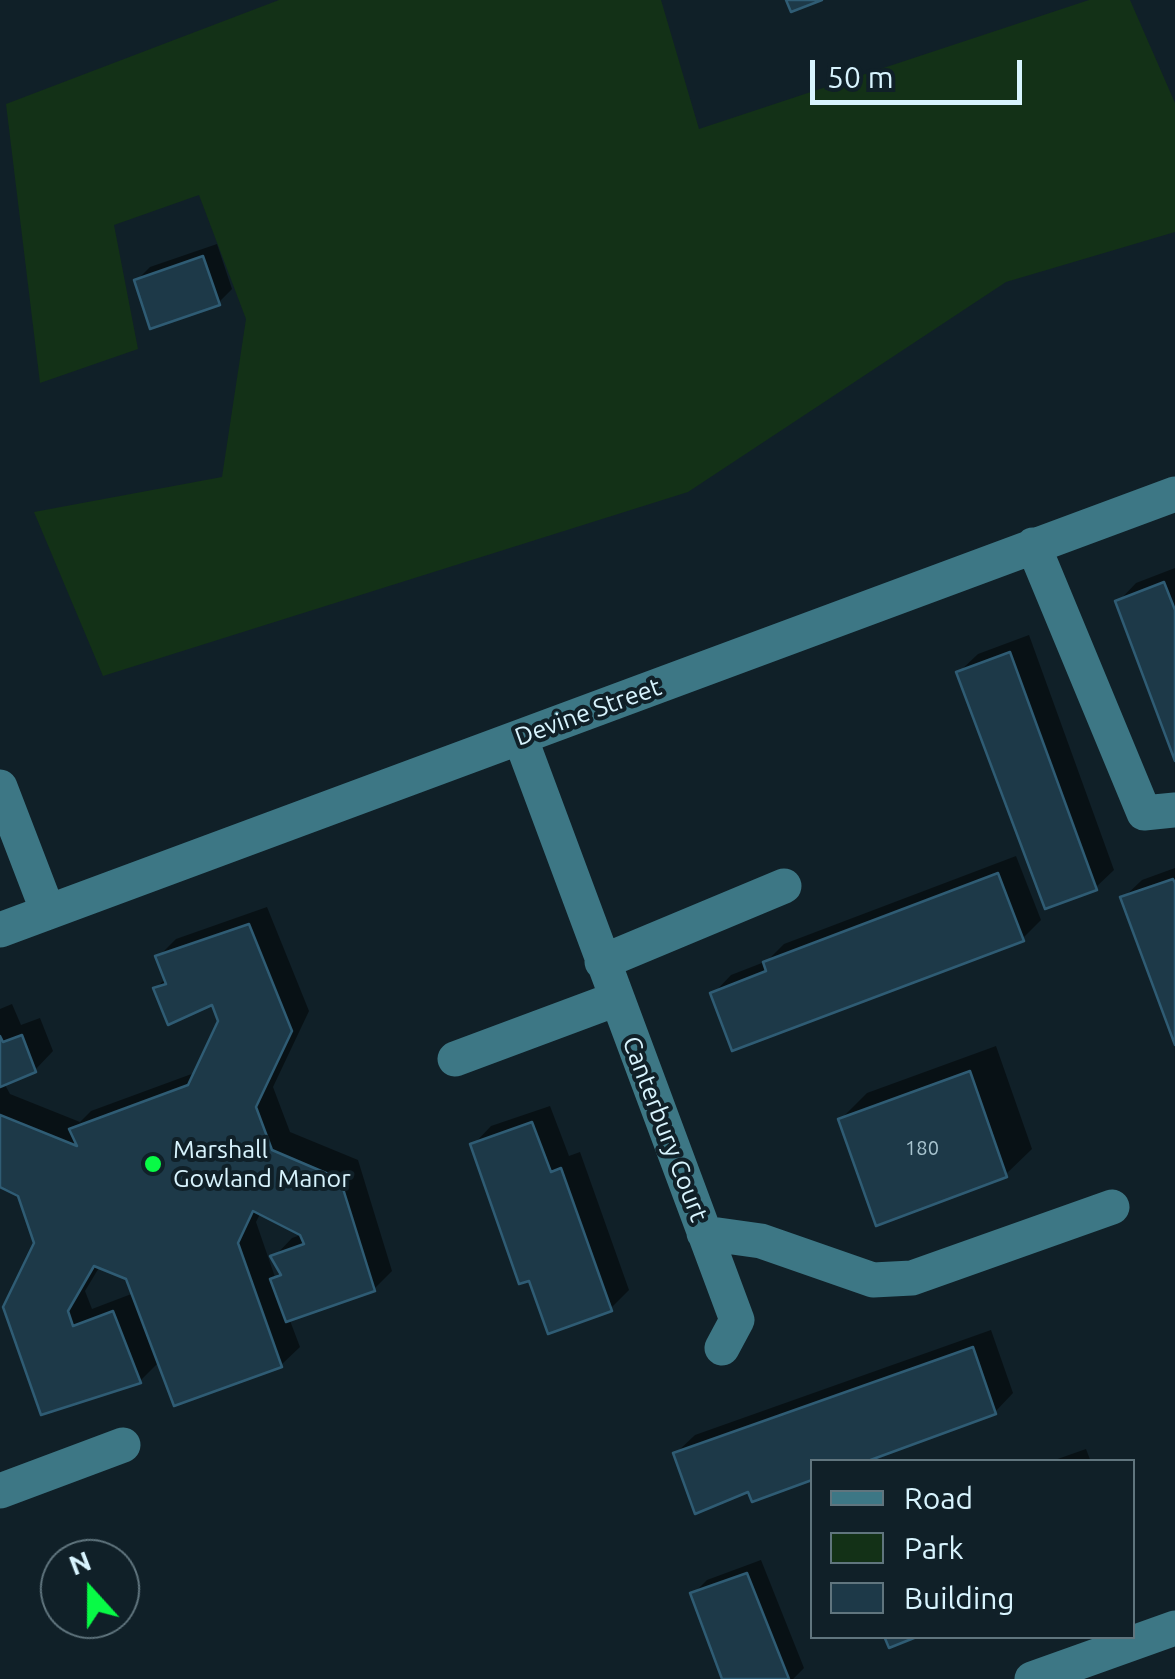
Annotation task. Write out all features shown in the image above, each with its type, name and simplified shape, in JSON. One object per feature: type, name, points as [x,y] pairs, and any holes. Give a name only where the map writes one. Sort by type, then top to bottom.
[{"type":"street","name":"Devine Street","points":[[0,930],[1175,494]]},
{"type":"street","points":[[1033,546],[1144,813],[1175,810]]},
{"type":"street","name":"Canterbury Court","points":[[520,737],[704,1233],[762,1240],[873,1280],[912,1278],[1112,1207]]},
{"type":"street","points":[[0,788],[48,912]]},
{"type":"street","points":[[602,962],[784,886]]},
{"type":"street","points":[[455,1059],[616,999]]},
{"type":"street","points":[[704,1233],[737,1320],[722,1348]]},
{"type":"street","points":[[0,1492],[123,1445]]},
{"type":"street","points":[[1032,1679],[1175,1628]]},
{"type":"green space","points":[[279,0],[661,0],[699,129],[1089,0],[1130,0],[1175,103],[1175,232],[1006,282],[688,492],[103,676],[34,512],[222,477],[246,319],[199,195],[114,225],[138,349],[40,383],[6,104]]},
{"type":"building","points":[[786,0],[822,0],[791,12]]},
{"type":"building","points":[[203,256],[220,305],[150,329],[134,280]]},
{"type":"building","points":[[1164,582],[1175,610],[1175,761],[1115,601]]},
{"type":"building","points":[[1010,652],[1097,890],[1045,909],[956,672]]},
{"type":"building","points":[[998,873],[1024,941],[732,1051],[710,993],[766,971],[763,962]]},
{"type":"building","points":[[1173,879],[1175,883],[1175,1045],[1120,897]]},
{"type":"building","name":"Marshall Gowland Manor","points":[[249,924],[292,1031],[256,1107],[272,1150],[340,1179],[375,1291],[286,1322],[270,1279],[281,1275],[270,1256],[304,1244],[300,1235],[253,1211],[238,1243],[282,1367],[174,1406],[126,1279],[94,1266],[68,1311],[73,1326],[113,1311],[141,1383],[41,1415],[3,1307],[34,1243],[18,1196],[0,1187],[0,1115],[77,1146],[69,1129],[188,1085],[218,1021],[212,1005],[168,1025],[153,988],[166,984],[155,956]]},
{"type":"building","points":[[22,1035],[36,1072],[0,1087],[0,1036],[3,1042]]},
{"type":"building","points":[[970,1071],[1007,1177],[876,1226],[838,1119]]},
{"type":"building","points":[[532,1122],[551,1172],[561,1168],[612,1311],[548,1334],[529,1281],[519,1284],[470,1144]]},
{"type":"building","points":[[973,1347],[996,1414],[873,1459],[810,1459],[810,1481],[752,1502],[748,1492],[695,1514],[673,1453]]},
{"type":"building","points":[[747,1573],[789,1679],[722,1679],[690,1593]]},
{"type":"building","points":[[885,1639],[912,1639],[889,1648]]},
{"type":"place","name":"Marshall Gowland Manor","points":[[153,1164]]}]
